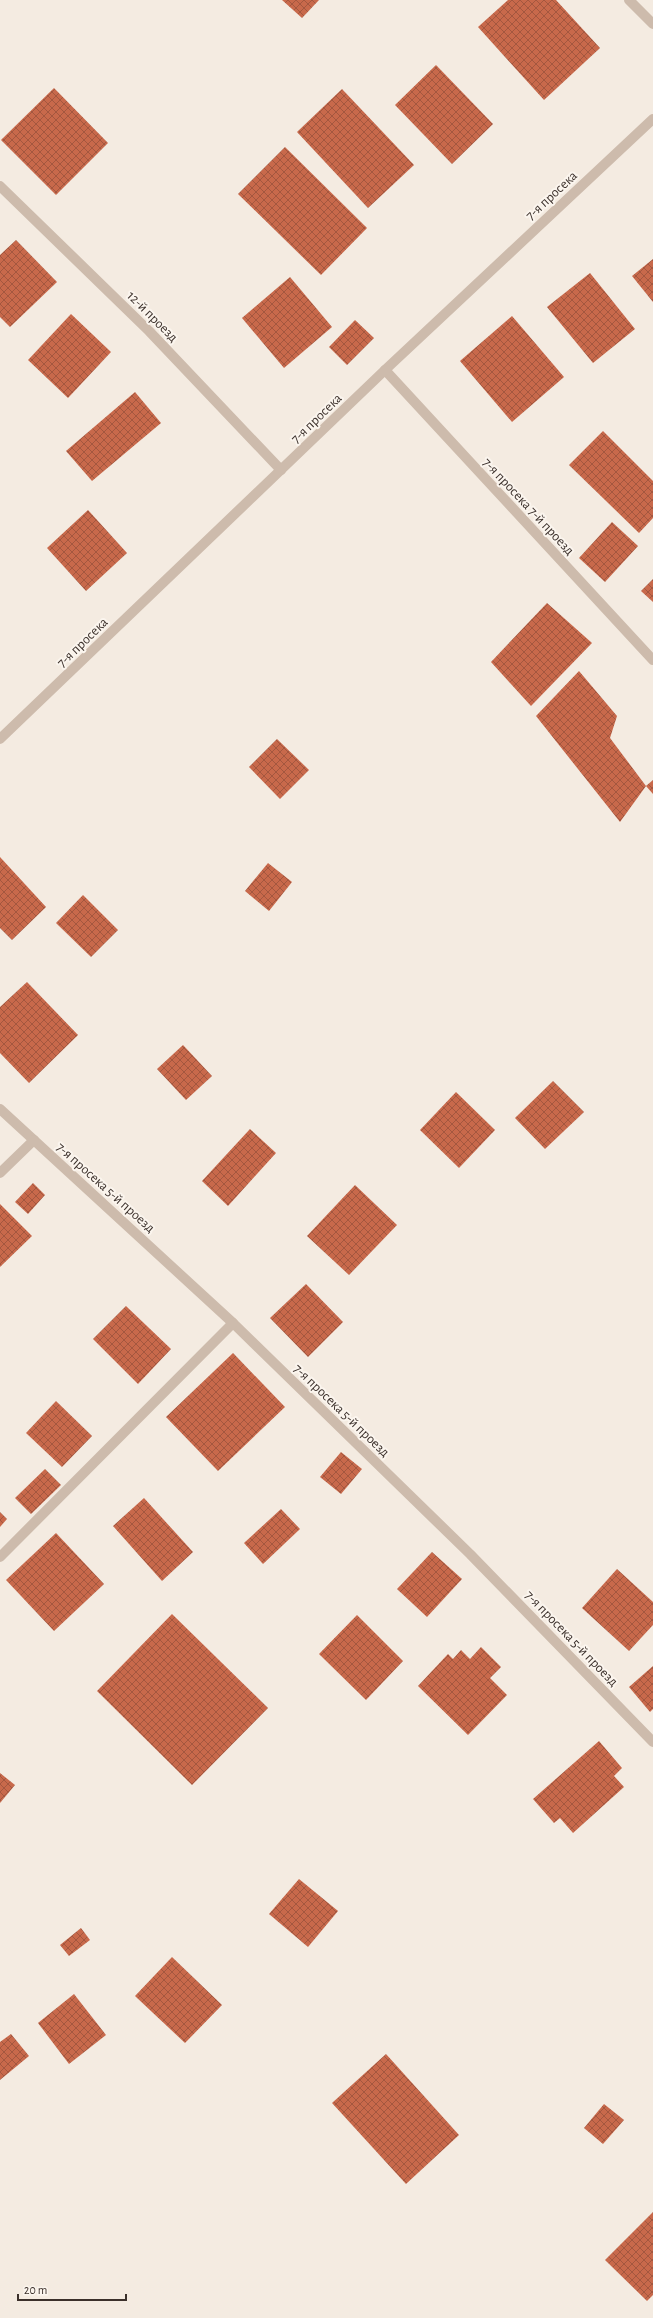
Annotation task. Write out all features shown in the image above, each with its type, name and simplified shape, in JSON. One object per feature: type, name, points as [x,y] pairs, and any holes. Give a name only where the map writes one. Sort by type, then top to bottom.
[{"type":"street","points":[[630,0],[653,24]]},
{"type":"street","name":"7-я просека","points":[[0,739],[385,370],[653,119]]},
{"type":"street","name":"12-й проезд","points":[[0,186],[149,331],[281,470]]},
{"type":"street","name":"7-я просека 7-й проезд","points":[[385,370],[653,660]]},
{"type":"street","name":"7-я просека 5-й проезд","points":[[0,1109],[233,1323],[470,1554],[653,1742]]},
{"type":"street","points":[[0,1173],[34,1140]]},
{"type":"street","points":[[0,1557],[233,1323]]},
{"type":"building","points":[[282,0],[319,0],[302,18]]},
{"type":"building","points":[[508,0],[556,0],[600,48],[544,100],[478,27]]},
{"type":"building","points":[[436,65],[493,124],[452,164],[395,105]]},
{"type":"building","points":[[54,88],[108,143],[56,195],[1,140]]},
{"type":"building","points":[[342,89],[414,165],[368,208],[297,132]]},
{"type":"building","points":[[285,147],[367,228],[321,275],[238,194]]},
{"type":"building","points":[[16,240],[57,282],[10,327],[0,317],[0,255]]},
{"type":"building","points":[[653,259],[653,302],[632,276]]},
{"type":"building","points":[[590,273],[635,329],[593,363],[547,307]]},
{"type":"building","points":[[290,277],[332,327],[284,368],[242,318]]},
{"type":"building","points":[[71,314],[111,352],[68,398],[28,360]]},
{"type":"building","points":[[512,316],[564,377],[512,422],[460,361]]},
{"type":"building","points":[[355,320],[374,338],[347,365],[329,347]]},
{"type":"building","points":[[135,392],[161,423],[92,481],[66,451]]},
{"type":"building","points":[[603,431],[653,481],[653,518],[639,533],[569,465]]},
{"type":"building","points":[[88,510],[127,553],[86,591],[47,548]]},
{"type":"building","points":[[612,522],[638,546],[605,582],[579,558]]},
{"type":"building","points":[[653,579],[653,602],[641,591]]},
{"type":"building","points":[[547,603],[592,643],[531,706],[491,662]]},
{"type":"building","points":[[579,671],[617,716],[610,738],[646,786],[620,822],[536,716]]},
{"type":"building","points":[[277,739],[309,770],[280,799],[249,767]]},
{"type":"building","points":[[653,780],[653,794],[646,786]]},
{"type":"building","points":[[0,857],[46,907],[12,940],[0,928]]},
{"type":"building","points":[[268,863],[292,882],[269,911],[245,891]]},
{"type":"building","points":[[83,895],[118,930],[91,957],[56,923]]},
{"type":"building","points":[[27,982],[78,1035],[29,1083],[0,1053],[0,1007]]},
{"type":"building","points":[[183,1045],[212,1076],[186,1100],[157,1069]]},
{"type":"building","points":[[553,1081],[584,1112],[545,1149],[515,1118]]},
{"type":"building","points":[[456,1092],[495,1130],[459,1168],[420,1130]]},
{"type":"building","points":[[250,1129],[276,1153],[228,1206],[202,1181]]},
{"type":"building","points":[[33,1183],[45,1195],[28,1214],[15,1202]]},
{"type":"building","points":[[355,1185],[397,1225],[349,1275],[307,1236]]},
{"type":"building","points":[[0,1204],[32,1236],[0,1267]]},
{"type":"building","points":[[306,1284],[343,1322],[308,1357],[270,1318]]},
{"type":"building","points":[[126,1306],[171,1349],[138,1384],[93,1339]]},
{"type":"building","points":[[233,1353],[285,1407],[218,1471],[166,1417]]},
{"type":"building","points":[[56,1401],[92,1436],[62,1467],[26,1433]]},
{"type":"building","points":[[341,1452],[362,1469],[341,1494],[320,1477]]},
{"type":"building","points":[[45,1469],[61,1485],[31,1514],[15,1498]]},
{"type":"building","points":[[144,1498],[193,1552],[162,1581],[113,1526]]},
{"type":"building","points":[[281,1509],[300,1529],[263,1564],[244,1543]]},
{"type":"building","points":[[0,1512],[7,1519],[0,1527]]},
{"type":"building","points":[[56,1533],[104,1584],[54,1631],[6,1580]]},
{"type":"building","points":[[432,1552],[462,1579],[427,1617],[397,1589]]},
{"type":"building","points":[[617,1569],[653,1602],[653,1625],[629,1651],[582,1608]]},
{"type":"building","points":[[172,1614],[268,1708],[192,1785],[97,1691]]},
{"type":"building","points":[[357,1615],[403,1661],[366,1700],[319,1654]]},
{"type":"building","points":[[481,1647],[501,1667],[490,1678],[507,1695],[468,1735],[418,1686],[448,1654],[453,1659],[461,1650],[470,1659]]},
{"type":"building","points":[[653,1666],[653,1709],[650,1712],[629,1687]]},
{"type":"building","points":[[599,1741],[622,1768],[614,1776],[624,1787],[573,1833],[560,1818],[554,1823],[533,1799]]},
{"type":"building","points":[[0,1773],[15,1785],[0,1803]]},
{"type":"building","points":[[299,1879],[338,1911],[308,1947],[269,1914]]},
{"type":"building","points":[[81,1928],[90,1940],[69,1956],[60,1945]]},
{"type":"building","points":[[172,1957],[222,2005],[185,2043],[135,1996]]},
{"type":"building","points":[[74,1994],[106,2035],[69,2064],[38,2023]]},
{"type":"building","points":[[11,2034],[29,2056],[0,2080],[0,2042]]},
{"type":"building","points":[[386,2054],[459,2135],[406,2184],[332,2103]]},
{"type":"building","points":[[604,2104],[624,2120],[603,2144],[584,2128]]},
{"type":"building","points":[[653,2212],[653,2295],[647,2301],[605,2260]]}]
